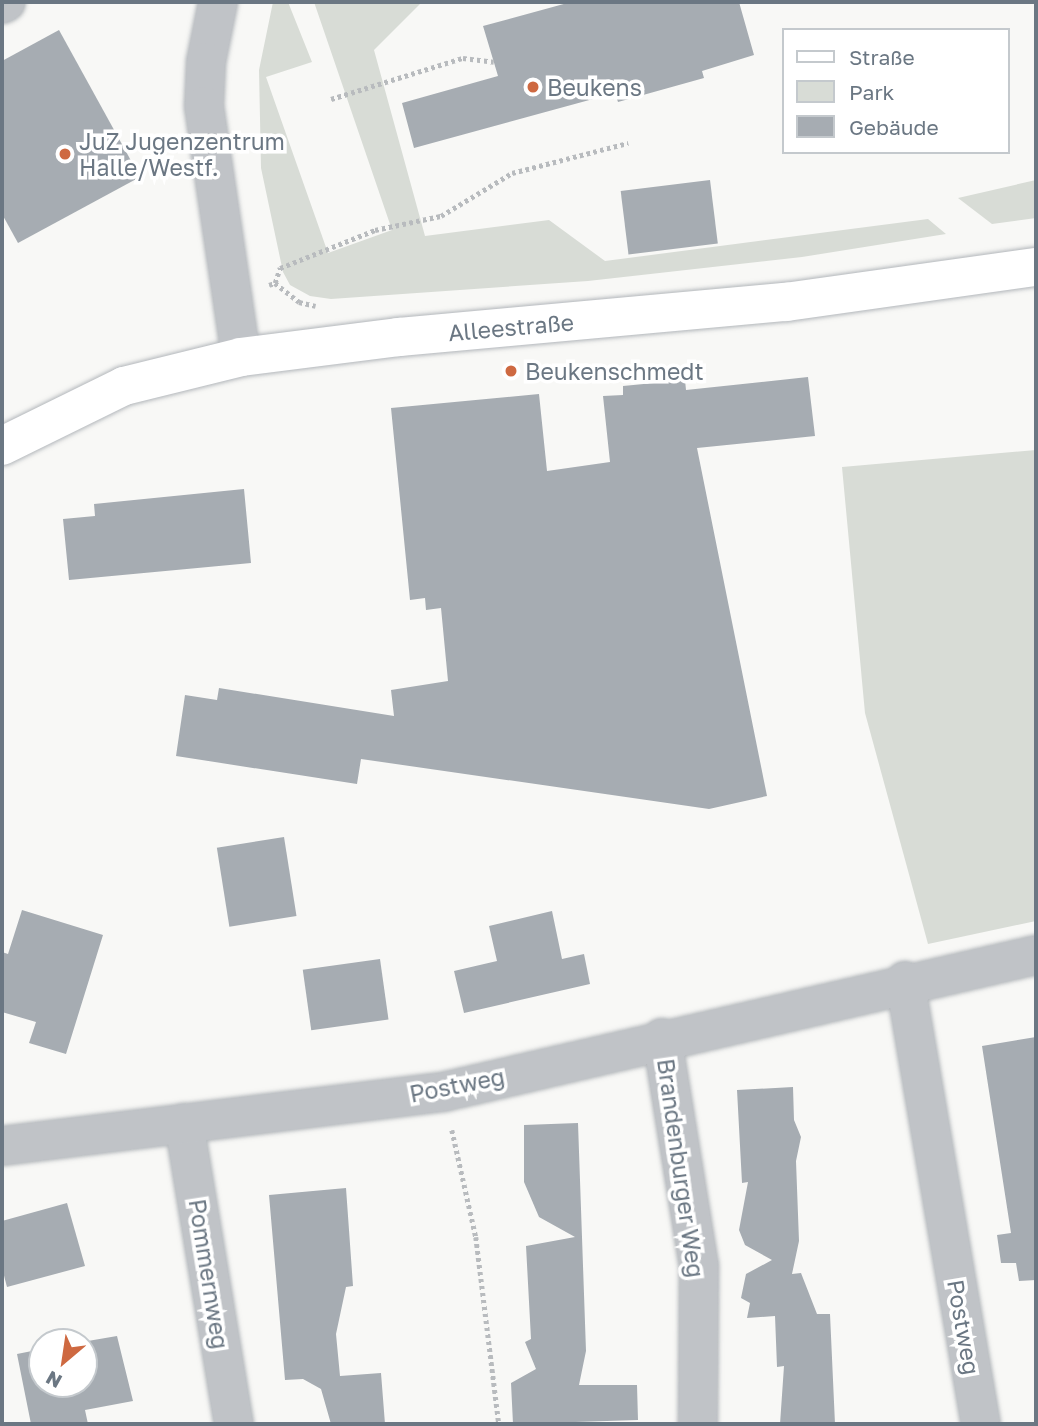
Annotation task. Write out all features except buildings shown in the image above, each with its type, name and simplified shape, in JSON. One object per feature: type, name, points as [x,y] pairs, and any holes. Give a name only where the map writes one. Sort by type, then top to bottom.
[{"type":"street","points":[[218,2],[206,62],[204,106],[229,291],[241,357]]},
{"type":"street","name":"Alleestraße","points":[[2,446],[124,386],[241,357],[398,337],[786,302],[1036,267]]},
{"type":"street","name":"Postweg","points":[[2,1146],[443,1092],[905,981],[1036,954]]},
{"type":"street","name":"Postweg","points":[[905,981],[981,1424]]},
{"type":"street","name":"Brandenburger Weg","points":[[662,1038],[699,1266],[698,1424]]},
{"type":"street","name":"Pommernweg","points":[[184,1123],[234,1424]]},
{"type":"path","points":[[331,99],[463,58],[494,62]]},
{"type":"path","points":[[275,283],[280,268],[375,230],[441,216],[512,173],[628,143]]},
{"type":"path","points":[[229,291],[275,283],[299,302],[323,307]]},
{"type":"path","points":[[443,1092],[476,1237],[499,1424]]},
{"type":"green space","points":[[273,2],[288,2],[312,62],[266,77],[328,253],[392,230],[314,2],[422,2],[374,50],[425,236],[549,220],[605,261],[928,219],[946,234],[802,257],[588,281],[331,299],[310,296],[290,285],[283,272],[261,168],[259,70]]},
{"type":"green space","points":[[1036,180],[1036,218],[992,224],[958,198]]},
{"type":"green space","points":[[1036,450],[1036,921],[928,944],[865,713],[842,467]]},
{"type":"place","name":"Beukens","points":[[533,87]]},
{"type":"place","name":"JuZ Jugenzentrum Halle/Westf.","points":[[65,154]]},
{"type":"place","name":"Beukenschmedt","points":[[511,371]]}]
